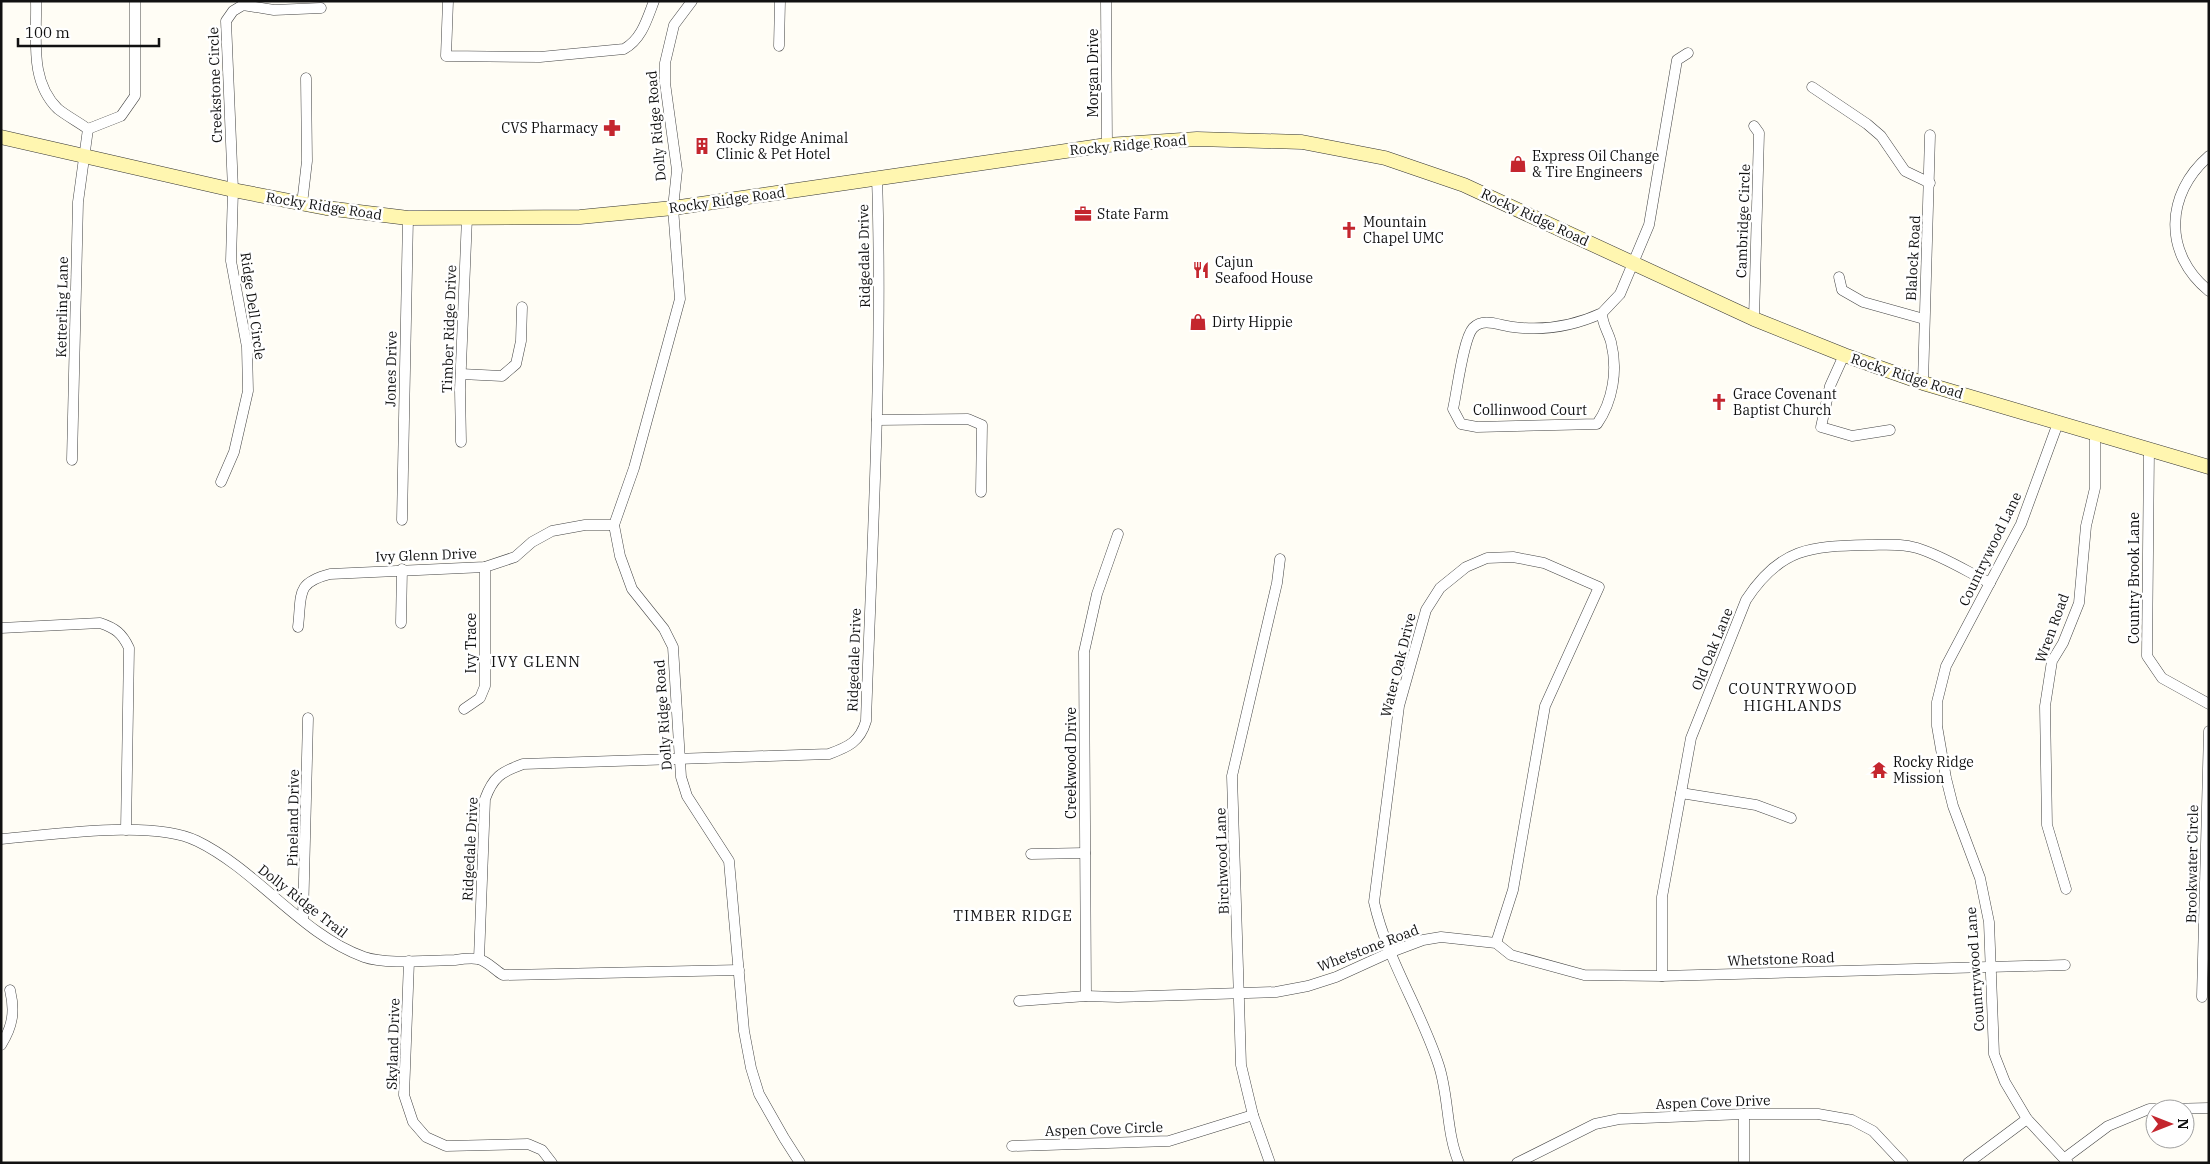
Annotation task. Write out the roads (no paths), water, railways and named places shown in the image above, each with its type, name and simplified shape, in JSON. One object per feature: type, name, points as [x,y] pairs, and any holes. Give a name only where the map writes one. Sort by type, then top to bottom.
[{"type":"main road","name":"Rocky Ridge Road","points":[[1,137],[302,204],[408,218],[580,217],[673,208],[876,177],[1107,145],[1197,139],[1302,142],[1385,158],[1481,192],[1754,319],[1844,355],[1923,383],[2209,467]]},
{"type":"street","points":[[36,1],[37,73],[43,90],[58,109],[88,129],[121,116],[135,96],[135,1]]},
{"type":"street","points":[[448,1],[446,56],[540,57],[624,48],[633,44],[641,33],[654,1]]},
{"type":"street","name":"Dolly Ridge Road","points":[[692,1],[674,25],[665,63],[665,83],[677,170],[673,208],[680,299],[634,468],[614,525],[620,556],[632,590],[664,629],[672,647],[681,777],[687,796],[728,861],[744,1031],[751,1068],[759,1094],[800,1163]]},
{"type":"street","points":[[779,46],[780,1]]},
{"type":"street","name":"Morgan Drive","points":[[1106,1],[1107,145]]},
{"type":"street","name":"Creekstone Circle","points":[[233,190],[226,21],[233,11],[243,5],[274,10],[321,8]]},
{"type":"street","name":"Collinwood Court","points":[[1602,313],[1602,322],[1611,343],[1614,378],[1607,410],[1597,424],[1477,427],[1461,424],[1453,410],[1466,340],[1473,328],[1486,322],[1513,328],[1547,329],[1584,322],[1602,313],[1620,294],[1649,225],[1677,60],[1688,53]]},
{"type":"street","points":[[302,204],[307,174],[306,78]]},
{"type":"street","points":[[1812,87],[1882,136],[1905,171],[1930,183]]},
{"type":"street","name":"Cambridge Circle","points":[[1754,126],[1760,133],[1754,319]]},
{"type":"street","name":"Ketterling Lane","points":[[72,460],[78,202],[88,129]]},
{"type":"street","name":"Blalock Road","points":[[1923,383],[1930,135]]},
{"type":"street","points":[[2209,156],[2202,162],[2182,192],[2175,209],[2174,226],[2176,240],[2188,265],[2209,291]]},
{"type":"street","name":"Ridgedale Drive","points":[[479,959],[484,799],[491,784],[504,771],[523,764],[830,754],[852,745],[862,734],[866,721],[877,420],[880,261],[876,177]]},
{"type":"street","name":"Ridge Dell Circle","points":[[221,482],[234,452],[248,391],[247,347],[231,261],[233,190]]},
{"type":"street","name":"Timber Ridge Drive","points":[[461,442],[461,374],[467,217]]},
{"type":"street","name":"Jones Drive","points":[[402,520],[408,218]]},
{"type":"street","points":[[1839,277],[1842,290],[1863,302],[1924,318]]},
{"type":"street","points":[[461,374],[502,376],[516,364],[521,341],[522,307]]},
{"type":"street","points":[[1844,355],[1830,386],[1821,427],[1852,436],[1890,430]]},
{"type":"street","points":[[877,420],[968,419],[982,425],[981,492]]},
{"type":"street","name":"Countrywood Lane","points":[[2058,422],[2032,497],[1990,583],[1946,666],[1937,702],[1937,726],[1946,778],[1984,893],[1991,966],[1994,1054],[2005,1082],[2027,1119],[2066,1161]]},
{"type":"street","name":"Wren Road","points":[[2066,889],[2048,825],[2045,706],[2052,661],[2063,643],[2079,602],[2086,526],[2095,488],[2095,434]]},
{"type":"street","name":"Country Brook Lane","points":[[2150,450],[2148,656],[2162,678],[2209,704]]},
{"type":"street","name":"Ivy Glenn Drive","points":[[298,627],[302,588],[312,579],[330,574],[485,566],[515,557],[532,542],[552,531],[585,525],[614,525]]},
{"type":"street","name":"Creekwood Drive","points":[[1086,996],[1084,652],[1096,594],[1118,534]]},
{"type":"street","name":"Old Oak Lane","points":[[1662,976],[1662,897],[1692,738],[1746,600],[1759,581],[1776,564],[1808,549],[1834,545],[1898,545],[1916,548],[1936,556],[1990,583]]},
{"type":"street","name":"Water Oak Drive","points":[[1459,1163],[1452,1141],[1439,1066],[1381,931],[1374,902],[1399,706],[1426,610],[1440,588],[1466,567],[1487,558],[1514,557],[1544,563],[1599,587],[1545,706],[1513,890],[1496,943]]},
{"type":"street","name":"Birchwood Lane","points":[[1270,1163],[1253,1115],[1241,1065],[1232,776],[1278,582],[1280,560]]},
{"type":"street","name":"Ivy Trace","points":[[464,709],[480,698],[485,686],[485,566]]},
{"type":"street","points":[[401,623],[402,569]]},
{"type":"street","points":[[1,628],[100,624],[114,628],[124,636],[129,648],[126,830]]},
{"type":"street","name":"Pineland Drive","points":[[303,919],[308,718]]},
{"type":"street","name":"Brookwater Circle","points":[[2202,997],[2209,731]]},
{"type":"street","points":[[1681,793],[1756,805],[1791,818]]},
{"type":"street","name":"Dolly Ridge Trail","points":[[1,838],[126,830],[177,834],[196,840],[226,858],[345,950],[368,958],[409,961],[479,959]]},
{"type":"street","points":[[1031,854],[1085,853]]},
{"type":"street","name":"Whetstone Road","points":[[1019,1001],[1086,996],[1276,992],[1308,986],[1422,940],[1441,937],[1496,943],[1512,955],[1584,975],[1662,976],[2065,965]]},
{"type":"street","points":[[479,959],[503,975],[739,970]]},
{"type":"street","name":"Skyland Drive","points":[[409,961],[404,1095],[413,1122],[426,1137],[446,1146],[528,1144],[542,1150],[552,1163]]},
{"type":"street","points":[[1,1045],[11,1028],[14,1005],[10,990]]},
{"type":"street","points":[[2195,1108],[2209,1108]]},
{"type":"street","points":[[2066,1161],[2108,1126],[2145,1111]]},
{"type":"street","points":[[1744,1114],[1744,1163]]},
{"type":"street","name":"Aspen Cove Drive","points":[[1517,1163],[1595,1124],[1619,1119],[1744,1114],[1818,1114],[1852,1120],[1873,1131],[1903,1163]]},
{"type":"street","name":"Aspen Cove Circle","points":[[1012,1146],[1169,1141],[1253,1115]]},
{"type":"street","points":[[1968,1163],[2027,1119]]},
{"type":"place","name":"CVS Pharmacy","points":[[612,128]]},
{"type":"place","name":"Rocky Ridge Animal Clinic & Pet Hotel","points":[[702,146]]},
{"type":"place","name":"Express Oil Change & Tire Engineers","points":[[1518,164]]},
{"type":"place","name":"State Farm","points":[[1083,214]]},
{"type":"place","name":"Mountain Chapel UMC","points":[[1349,230]]},
{"type":"place","name":"Cajun Seafood House","points":[[1201,270]]},
{"type":"place","name":"Dirty Hippie","points":[[1198,322]]},
{"type":"place","name":"Grace Covenant Baptist Church","points":[[1719,402]]},
{"type":"place","name":"Rocky Ridge Mission","points":[[1879,770]]},
{"type":"district","name":"IVY GLENN","points":[[536,661]]},
{"type":"district","name":"COUNTRYWOOD HIGHLANDS","points":[[1793,696]]},
{"type":"district","name":"TIMBER RIDGE","points":[[1013,915]]}]
